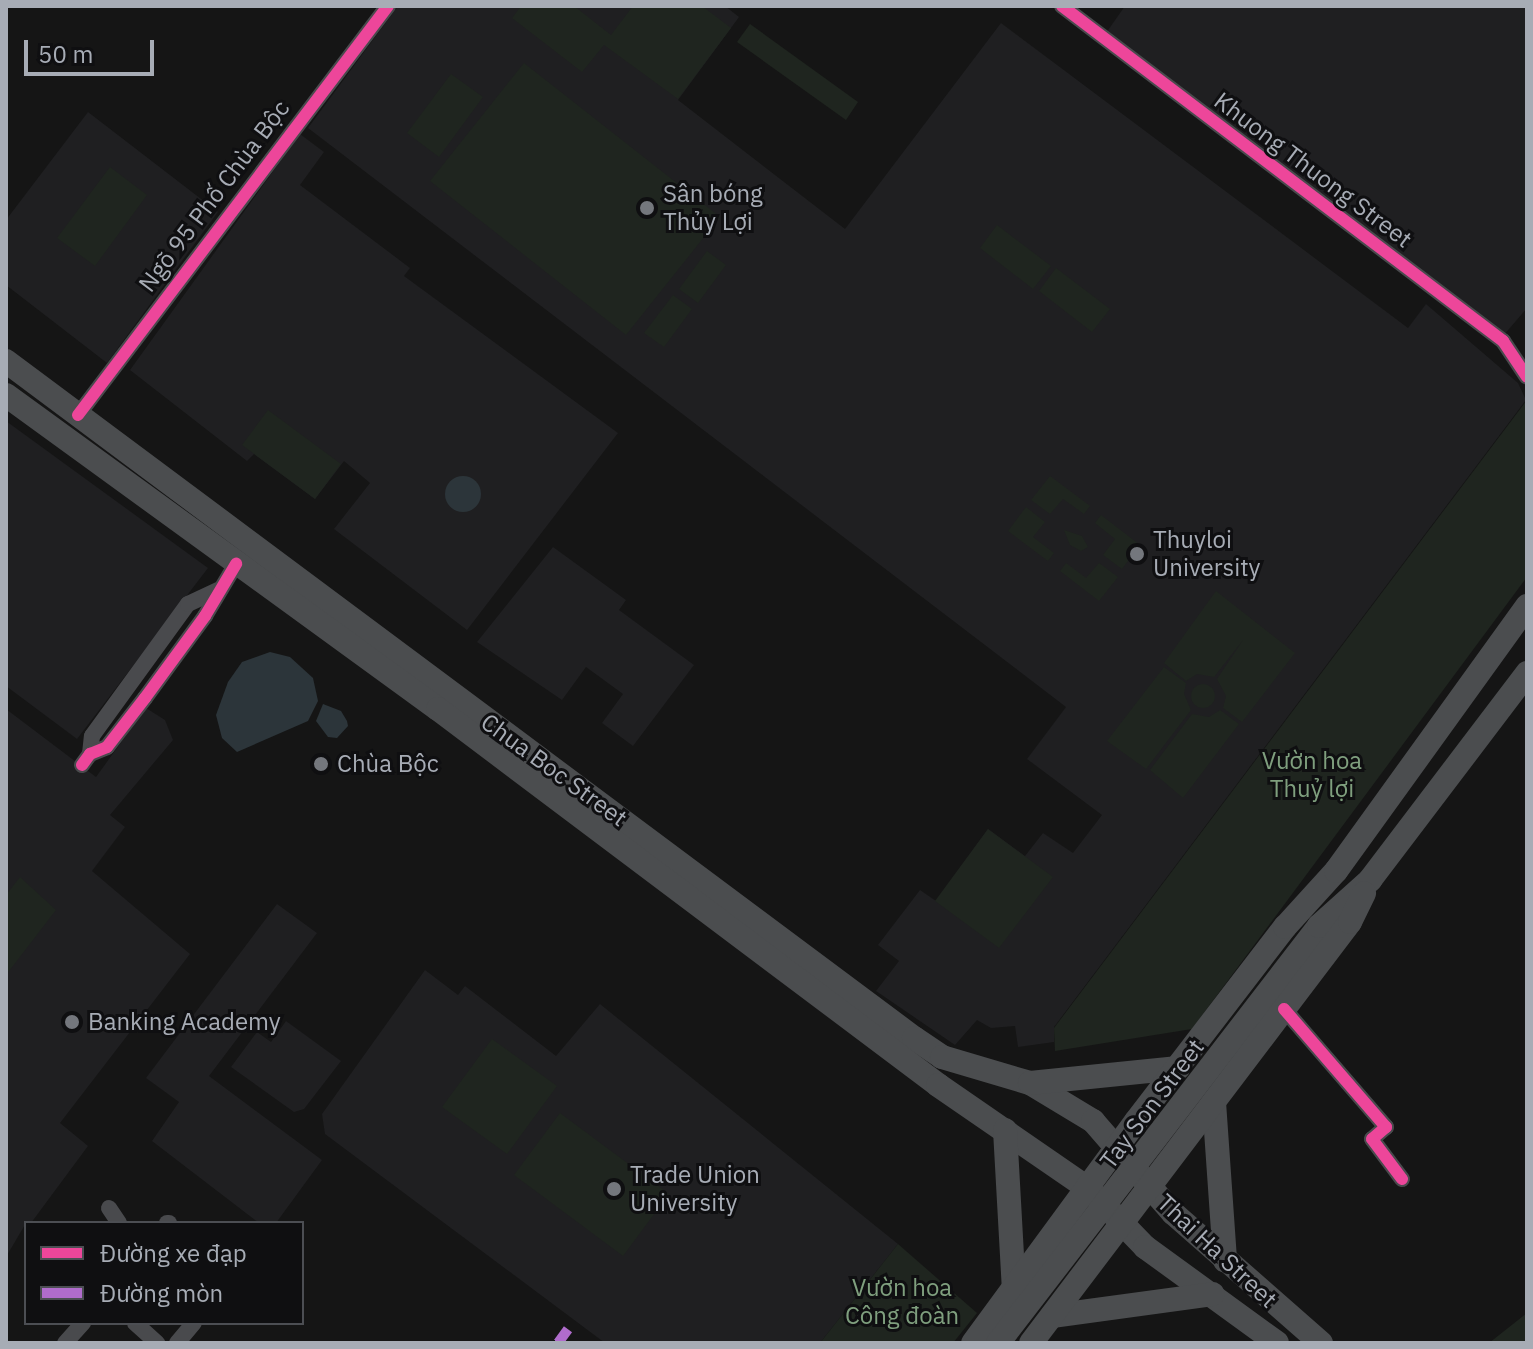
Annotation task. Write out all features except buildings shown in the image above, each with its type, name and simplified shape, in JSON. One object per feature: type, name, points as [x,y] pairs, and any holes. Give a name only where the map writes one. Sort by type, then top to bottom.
[{"type":"main road","name":"Chua Boc Street","points":[[6,361],[78,415],[243,555],[1005,1130],[1089,1189]]},
{"type":"main road","name":"Chua Boc Street","points":[[6,395],[243,555],[439,677],[942,1057],[1030,1083],[1084,1114],[1117,1148]]},
{"type":"main road","name":"Tay Son Street","points":[[973,1343],[1285,927],[1336,871],[1527,606]]},
{"type":"main road","name":"Tay Son Street","points":[[1319,926],[1370,880],[1527,673]]},
{"type":"main road","name":"Tay Son Street","points":[[1319,926],[1336,871]]},
{"type":"main road","name":"Tay Son Street","points":[[1031,1343],[1078,1286],[1350,922],[1370,880]]},
{"type":"main road","points":[[998,1343],[1319,926]]},
{"type":"main road","points":[[1030,1083],[1178,1068]]},
{"type":"main road","points":[[1154,1098],[1174,1126],[1196,1128]]},
{"type":"main road","points":[[1214,1102],[1225,1261]]},
{"type":"main road","points":[[1005,1130],[1014,1289]]},
{"type":"main road","name":"Thai Ha Street","points":[[1117,1148],[1151,1189],[1225,1261],[1321,1343]]},
{"type":"main road","name":"Thai Ha Street","points":[[1089,1189],[1145,1247],[1277,1343]]},
{"type":"main road","points":[[1046,1247],[1072,1253],[1078,1263],[1078,1286]]},
{"type":"main road","points":[[1052,1316],[1213,1294]]},
{"type":"street","name":"Ngõ 95 Phố Chùa Bộc","points":[[78,415],[388,6]]},
{"type":"street","name":"Khuong Thuong Street","points":[[1062,6],[1503,341],[1527,377]]},
{"type":"street","points":[[218,590],[188,604],[92,736],[86,759],[107,747],[145,698],[205,616],[218,590],[243,555]]},
{"type":"street","points":[[128,685],[145,698]]},
{"type":"street","points":[[1284,1009],[1386,1127],[1372,1139],[1402,1179]]},
{"type":"street","points":[[109,1208],[118,1221]]},
{"type":"street","points":[[65,1343],[81,1325]]},
{"type":"street","points":[[137,1325],[157,1343]]},
{"type":"street","points":[[177,1343],[192,1325]]},
{"type":"shaded area","name":"Thuyloi University","points":[[398,6],[725,6],[739,17],[678,100],[845,229],[1001,23],[1408,328],[1426,304],[1518,383],[1526,400],[1054,1027],[1054,1042],[1018,1047],[1015,1026],[991,1028],[977,1020],[955,1045],[876,991],[899,961],[878,945],[920,890],[936,901],[988,829],[1025,856],[1043,833],[1073,853],[1102,815],[1027,759],[1066,707],[308,128]]},
{"type":"shaded area","points":[[1125,6],[1527,7],[1527,308],[1503,336],[1106,33]]},
{"type":"shaded area","points":[[88,112],[218,212],[107,363],[6,285],[6,220]]},
{"type":"shaded area","points":[[300,134],[324,152],[300,185],[410,268],[404,276],[618,433],[467,630],[334,529],[370,483],[344,461],[315,499],[254,454],[247,461],[130,370]]},
{"type":"shaded area","points":[[6,421],[208,568],[77,739],[6,686]]},
{"type":"shaded area","points":[[463,476],[476,481],[481,494],[476,507],[463,512],[450,507],[445,494],[450,481]]},
{"type":"shaded area","points":[[553,547],[626,600],[619,610],[694,665],[633,746],[602,723],[623,694],[586,667],[562,700],[477,642]]},
{"type":"shaded area","points":[[270,652],[290,657],[313,678],[318,701],[308,721],[237,752],[222,738],[216,715],[228,682],[242,662]]},
{"type":"shaded area","points":[[323,704],[341,711],[347,721],[348,726],[337,738],[328,737],[316,721]]},
{"type":"shaded area","name":"Banking Academy","points":[[146,708],[165,720],[173,740],[110,815],[125,827],[92,871],[190,954],[60,1123],[88,1146],[32,1221],[24,1221],[24,1226],[6,1257],[6,709],[96,777]]},
{"type":"shaded area","points":[[277,904],[317,933],[209,1076],[322,1160],[277,1221],[256,1221],[152,1141],[179,1102],[146,1078]]},
{"type":"shaded area","name":"Trade Union University","points":[[425,970],[458,995],[465,986],[556,1056],[600,1004],[898,1244],[820,1343],[605,1343],[325,1134],[322,1114]]},
{"type":"shaded area","points":[[286,1021],[341,1061],[304,1109],[294,1112],[231,1067],[257,1032],[271,1042]]},
{"type":"green space","points":[[521,6],[574,6],[611,35],[633,6],[702,6],[731,28],[678,99],[604,45],[582,72],[512,18]]},
{"type":"green space","points":[[750,24],[858,102],[846,120],[737,42]]},
{"type":"green space","points":[[524,63],[720,217],[626,335],[430,181]]},
{"type":"green space","points":[[451,74],[483,97],[439,157],[407,133]]},
{"type":"green space","points":[[110,167],[147,195],[95,266],[57,238]]},
{"type":"green space","points":[[997,225],[1051,266],[1033,289],[980,248]]},
{"type":"green space","points":[[707,251],[726,265],[698,303],[679,289]]},
{"type":"green space","points":[[1056,268],[1110,309],[1092,332],[1039,291]]},
{"type":"green space","points":[[673,295],[692,309],[664,347],[644,333]]},
{"type":"green space","name":"Vườn hoa Thuỷ lợi","points":[[1527,400],[1527,577],[1192,1029],[1055,1051],[1054,1028]]},
{"type":"green space","points":[[268,410],[341,464],[315,499],[242,445]]},
{"type":"green space","points":[[1050,476],[1090,506],[1084,514],[1063,499],[1050,514],[1031,500]]},
{"type":"green space","points":[[1026,507],[1045,522],[1033,537],[1054,553],[1048,561],[1008,531]]},
{"type":"green space","points":[[1101,515],[1140,545],[1122,569],[1103,555],[1115,539],[1095,523]]},
{"type":"green space","points":[[1064,530],[1082,536],[1088,547],[1081,551],[1070,545]]},
{"type":"green space","points":[[1066,563],[1086,578],[1099,563],[1118,577],[1099,601],[1060,571]]},
{"type":"green space","points":[[1216,591],[1295,653],[1242,722],[1223,708],[1226,696],[1217,679],[1243,640],[1214,677],[1197,674],[1186,681],[1164,663]]},
{"type":"green space","points":[[1164,667],[1186,683],[1184,694],[1191,710],[1146,769],[1107,741]]},
{"type":"green space","points":[[1203,684],[1212,687],[1215,696],[1212,705],[1203,708],[1194,705],[1191,696],[1194,687]]},
{"type":"green space","points":[[1220,710],[1239,724],[1183,798],[1150,770],[1192,714],[1209,717]]},
{"type":"green space","points":[[988,829],[1053,877],[999,948],[935,901]]},
{"type":"green space","points":[[20,877],[56,910],[6,975],[6,895]]},
{"type":"green space","points":[[492,1039],[557,1086],[507,1154],[442,1107]]},
{"type":"green space","points":[[560,1113],[669,1194],[623,1256],[514,1175]]},
{"type":"green space","name":"Vườn hoa Công đoàn","points":[[898,1244],[977,1313],[953,1343],[820,1343]]},
{"type":"green space","points":[[1527,1313],[1527,1343],[1489,1343]]},
{"type":"marked path","points":[[558,1343],[568,1329]]},
{"type":"cycle path","points":[[78,415],[388,6]]},
{"type":"cycle path","points":[[1062,6],[1503,341],[1527,377]]},
{"type":"cycle path","points":[[82,765],[90,754],[107,747],[145,698],[205,616],[236,564]]},
{"type":"cycle path","points":[[1284,1009],[1386,1127],[1372,1139],[1402,1179]]},
{"type":"place","name":"Sân bóng Thủy Lợi","points":[[647,208]]},
{"type":"place","name":"Thuyloi University","points":[[1137,554]]},
{"type":"place","name":"Chùa Bộc","points":[[321,764]]},
{"type":"place","name":"Banking Academy","points":[[72,1022]]},
{"type":"place","name":"Trade Union University","points":[[614,1189]]}]
